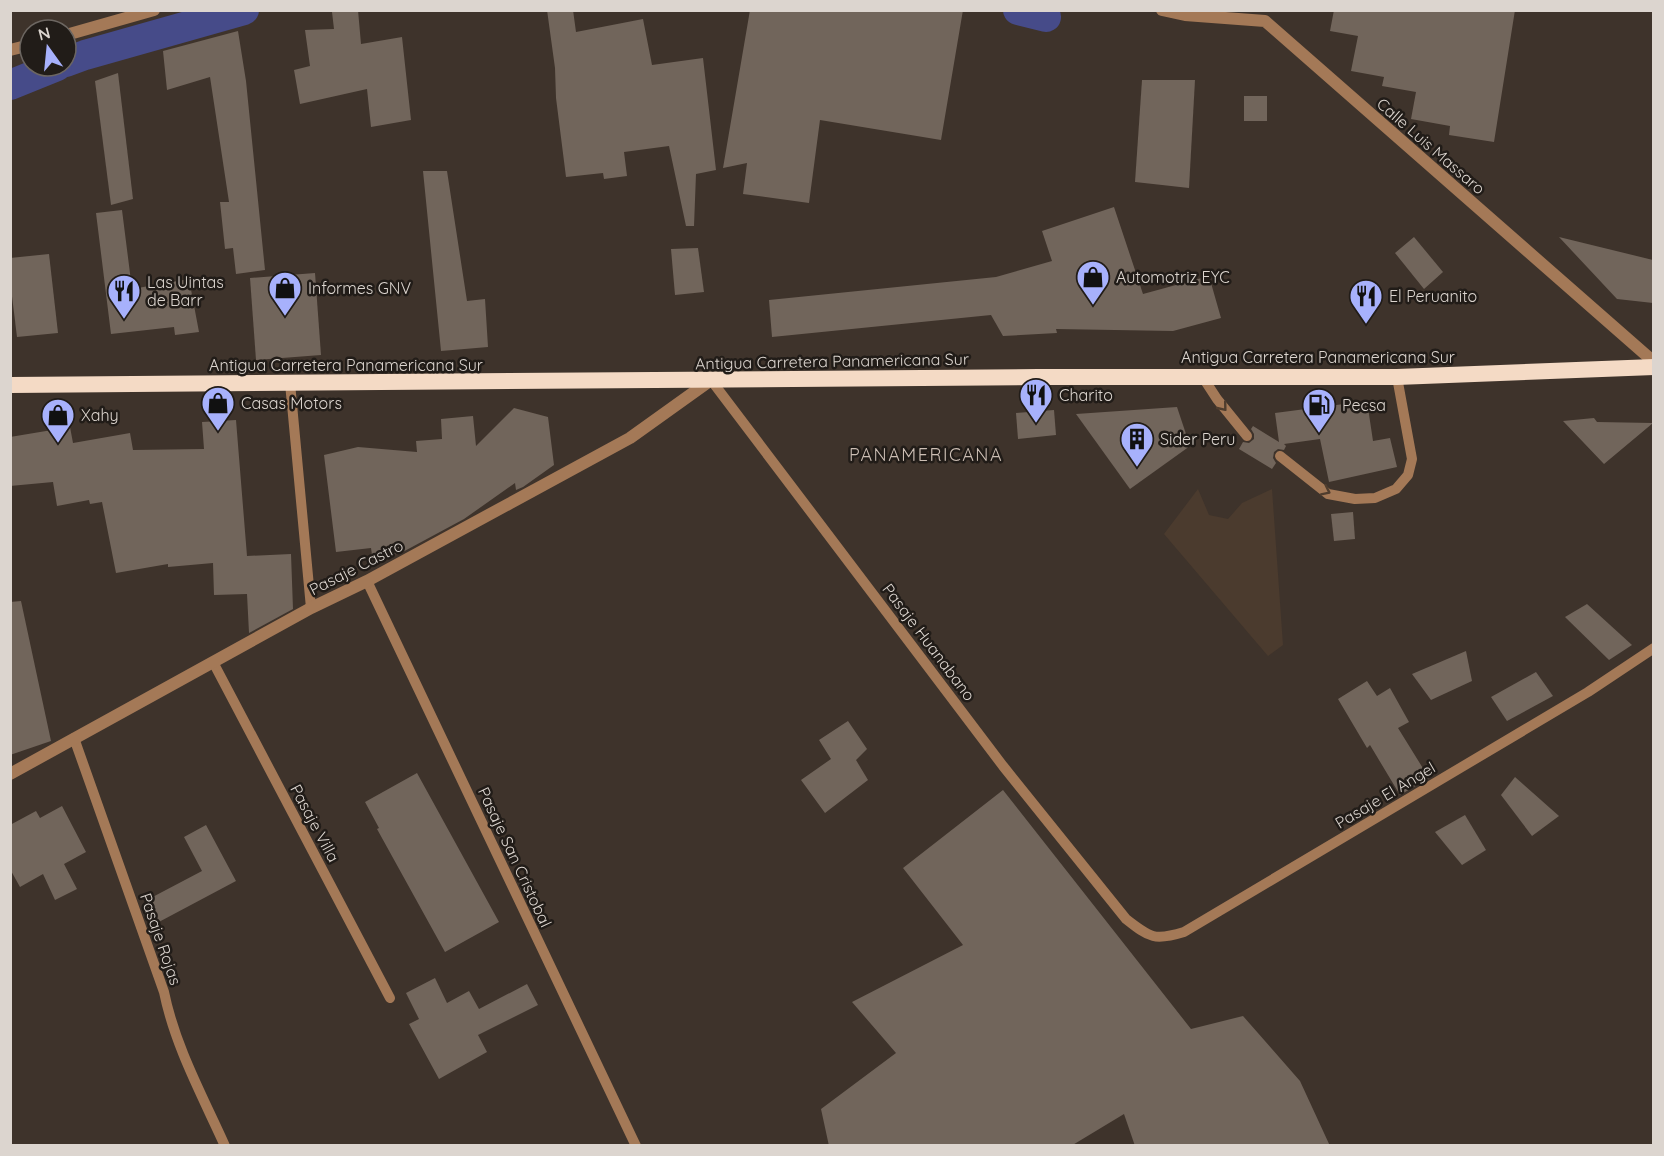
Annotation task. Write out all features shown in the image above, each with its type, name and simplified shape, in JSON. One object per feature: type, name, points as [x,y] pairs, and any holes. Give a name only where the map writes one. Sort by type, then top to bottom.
[{"type":"highway","name":"Antigua Carretera Panamericana Sur","points":[[10,385],[1202,376],[1397,377],[1653,367]]},
{"type":"street","points":[[78,32],[154,10]]},
{"type":"street","name":"Calle Luis Massaro","points":[[1162,10],[1185,15],[1263,16],[1653,362]]},
{"type":"street","name":"Pasaje Castro","points":[[10,774],[311,608],[367,581],[630,438],[711,380]]},
{"type":"lane","points":[[1202,376],[1217,399],[1247,436]]},
{"type":"lane","points":[[1280,456],[1328,495],[1355,499],[1375,498],[1396,489],[1408,475],[1412,459],[1397,377]]},
{"type":"lane","name":"Pasaje Huanabano","points":[[711,380],[1003,766],[1126,919]]},
{"type":"lane","points":[[290,383],[311,608]]},
{"type":"lane","name":"Pasaje San Cristobal","points":[[367,581],[636,1146]]},
{"type":"lane","name":"Pasaje El Angel","points":[[1126,919],[1143,932],[1163,938],[1184,932],[1588,692],[1653,648]]},
{"type":"lane","name":"Pasaje Villa","points":[[213,662],[390,998]]},
{"type":"lane","name":"Pasaje Rojas","points":[[74,738],[164,992],[168,1013],[186,1062],[225,1146]]},
{"type":"shaded area","points":[[1198,489],[1209,515],[1228,519],[1242,503],[1272,489],[1283,645],[1268,656],[1164,534]]},
{"type":"building","points":[[358,10],[361,44],[402,37],[411,120],[371,127],[367,89],[300,104],[294,70],[310,66],[305,30],[334,29],[332,12]]},
{"type":"building","points":[[547,10],[573,10],[576,32],[643,19],[652,65],[703,58],[716,170],[696,174],[694,226],[686,226],[669,146],[624,152],[627,176],[604,179],[603,173],[566,177]]},
{"type":"building","points":[[750,10],[963,10],[941,140],[820,120],[809,203],[743,194],[747,163],[723,168]]},
{"type":"building","points":[[1334,10],[1515,10],[1494,142],[1449,135],[1450,126],[1411,119],[1416,92],[1382,86],[1384,77],[1351,71],[1358,36],[1330,31]]},
{"type":"building","points":[[238,31],[246,81],[265,270],[236,274],[233,248],[225,249],[220,202],[229,202],[210,77],[167,90],[163,51]]},
{"type":"building","points":[[118,73],[133,199],[111,205],[95,81]]},
{"type":"building","points":[[1142,80],[1195,80],[1189,188],[1135,182]]},
{"type":"building","points":[[1244,96],[1267,96],[1267,121],[1244,121]]},
{"type":"building","points":[[423,171],[447,171],[467,301],[485,299],[488,347],[441,351]]},
{"type":"building","points":[[1114,207],[1143,294],[1209,276],[1221,318],[1173,331],[1056,329],[1057,333],[1003,336],[991,315],[772,337],[769,300],[996,277],[1052,261],[1042,231]]},
{"type":"building","points":[[122,210],[132,289],[189,279],[199,332],[175,335],[174,327],[111,334],[96,213]]},
{"type":"building","points":[[1414,237],[1443,272],[1424,289],[1395,253]]},
{"type":"building","points":[[1559,237],[1653,260],[1653,303],[1617,299]]},
{"type":"building","points":[[698,248],[704,292],[675,295],[671,249]]},
{"type":"building","points":[[49,254],[58,333],[17,337],[10,280],[10,258]]},
{"type":"building","name":"Informes GNV","points":[[315,273],[321,355],[256,360],[250,278]]},
{"type":"building","points":[[1367,401],[1373,441],[1390,438],[1397,467],[1329,482],[1320,439],[1284,444],[1286,446],[1284,450],[1278,449],[1274,452],[1273,458],[1276,463],[1272,469],[1239,449],[1243,442],[1249,443],[1254,439],[1251,429],[1253,426],[1279,442],[1275,413]]},
{"type":"building","name":"Sider Peru","points":[[1177,407],[1190,446],[1130,489],[1076,414]]},
{"type":"building","points":[[514,408],[548,417],[554,465],[516,490],[515,483],[464,519],[399,554],[372,555],[371,548],[336,552],[324,455],[358,447],[417,452],[416,441],[442,439],[441,419],[473,416],[476,446]]},
{"type":"building","name":"Charito","points":[[1054,410],[1056,435],[1018,439],[1016,413]]},
{"type":"building","points":[[1594,418],[1597,422],[1653,423],[1604,464],[1563,421]]},
{"type":"building","points":[[236,420],[247,556],[291,554],[293,609],[249,633],[247,594],[214,595],[213,563],[168,567],[168,564],[116,573],[102,502],[90,504],[89,500],[57,506],[53,482],[10,486],[10,437],[70,427],[73,443],[130,433],[133,450],[204,449],[202,422]]},
{"type":"building","points":[[1353,512],[1355,539],[1334,541],[1331,514]]},
{"type":"building","points":[[21,601],[51,741],[10,755],[10,602]]},
{"type":"building","points":[[1587,604],[1632,645],[1609,660],[1565,617]]},
{"type":"building","points":[[1466,651],[1472,681],[1431,700],[1412,674]]},
{"type":"building","points":[[1536,672],[1553,696],[1507,721],[1491,697]]},
{"type":"building","points":[[1367,681],[1377,696],[1390,688],[1409,722],[1398,728],[1429,778],[1400,795],[1370,745],[1367,748],[1338,699]]},
{"type":"building","points":[[848,721],[867,749],[856,760],[868,780],[825,813],[801,780],[831,759],[819,740]]},
{"type":"building","points":[[417,773],[499,922],[445,952],[377,829],[379,828],[365,802]]},
{"type":"building","points":[[1515,777],[1559,816],[1532,836],[1501,795]]},
{"type":"building","points":[[1003,790],[1191,1029],[1243,1016],[1300,1081],[1330,1146],[1135,1146],[1124,1114],[1071,1146],[829,1146],[821,1109],[896,1053],[852,1002],[963,945],[903,868]]},
{"type":"building","points":[[62,806],[86,852],[64,864],[77,889],[55,900],[43,874],[20,887],[10,869],[10,825],[36,811],[40,818]]},
{"type":"building","points":[[1465,815],[1486,850],[1462,865],[1435,832]]},
{"type":"building","points":[[206,825],[236,881],[157,923],[145,901],[202,871],[184,837]]},
{"type":"building","points":[[435,978],[447,1003],[469,991],[479,1009],[527,984],[538,1005],[478,1035],[487,1052],[439,1079],[409,1024],[419,1019],[406,993]]},
{"type":"waterway","points":[[78,58],[244,10]]},
{"type":"waterway","points":[[1018,10],[1046,17]]},
{"type":"waterway","points":[[10,85],[27,78]]},
{"type":"place","name":"Automotriz EYC","points":[[1093,306]]},
{"type":"place","name":"Informes GNV","points":[[285,317]]},
{"type":"place","name":"Las Uintas de Barr","points":[[124,320]]},
{"type":"place","name":"El Peruanito","points":[[1366,325]]},
{"type":"place","name":"Charito","points":[[1036,424]]},
{"type":"place","name":"Casas Motors","points":[[218,432]]},
{"type":"place","name":"Pecsa","points":[[1319,434]]},
{"type":"place","name":"Xahy","points":[[58,444]]},
{"type":"place","name":"Sider Peru","points":[[1137,468]]},
{"type":"district","name":"PANAMERICANA","points":[[926,455]]}]
